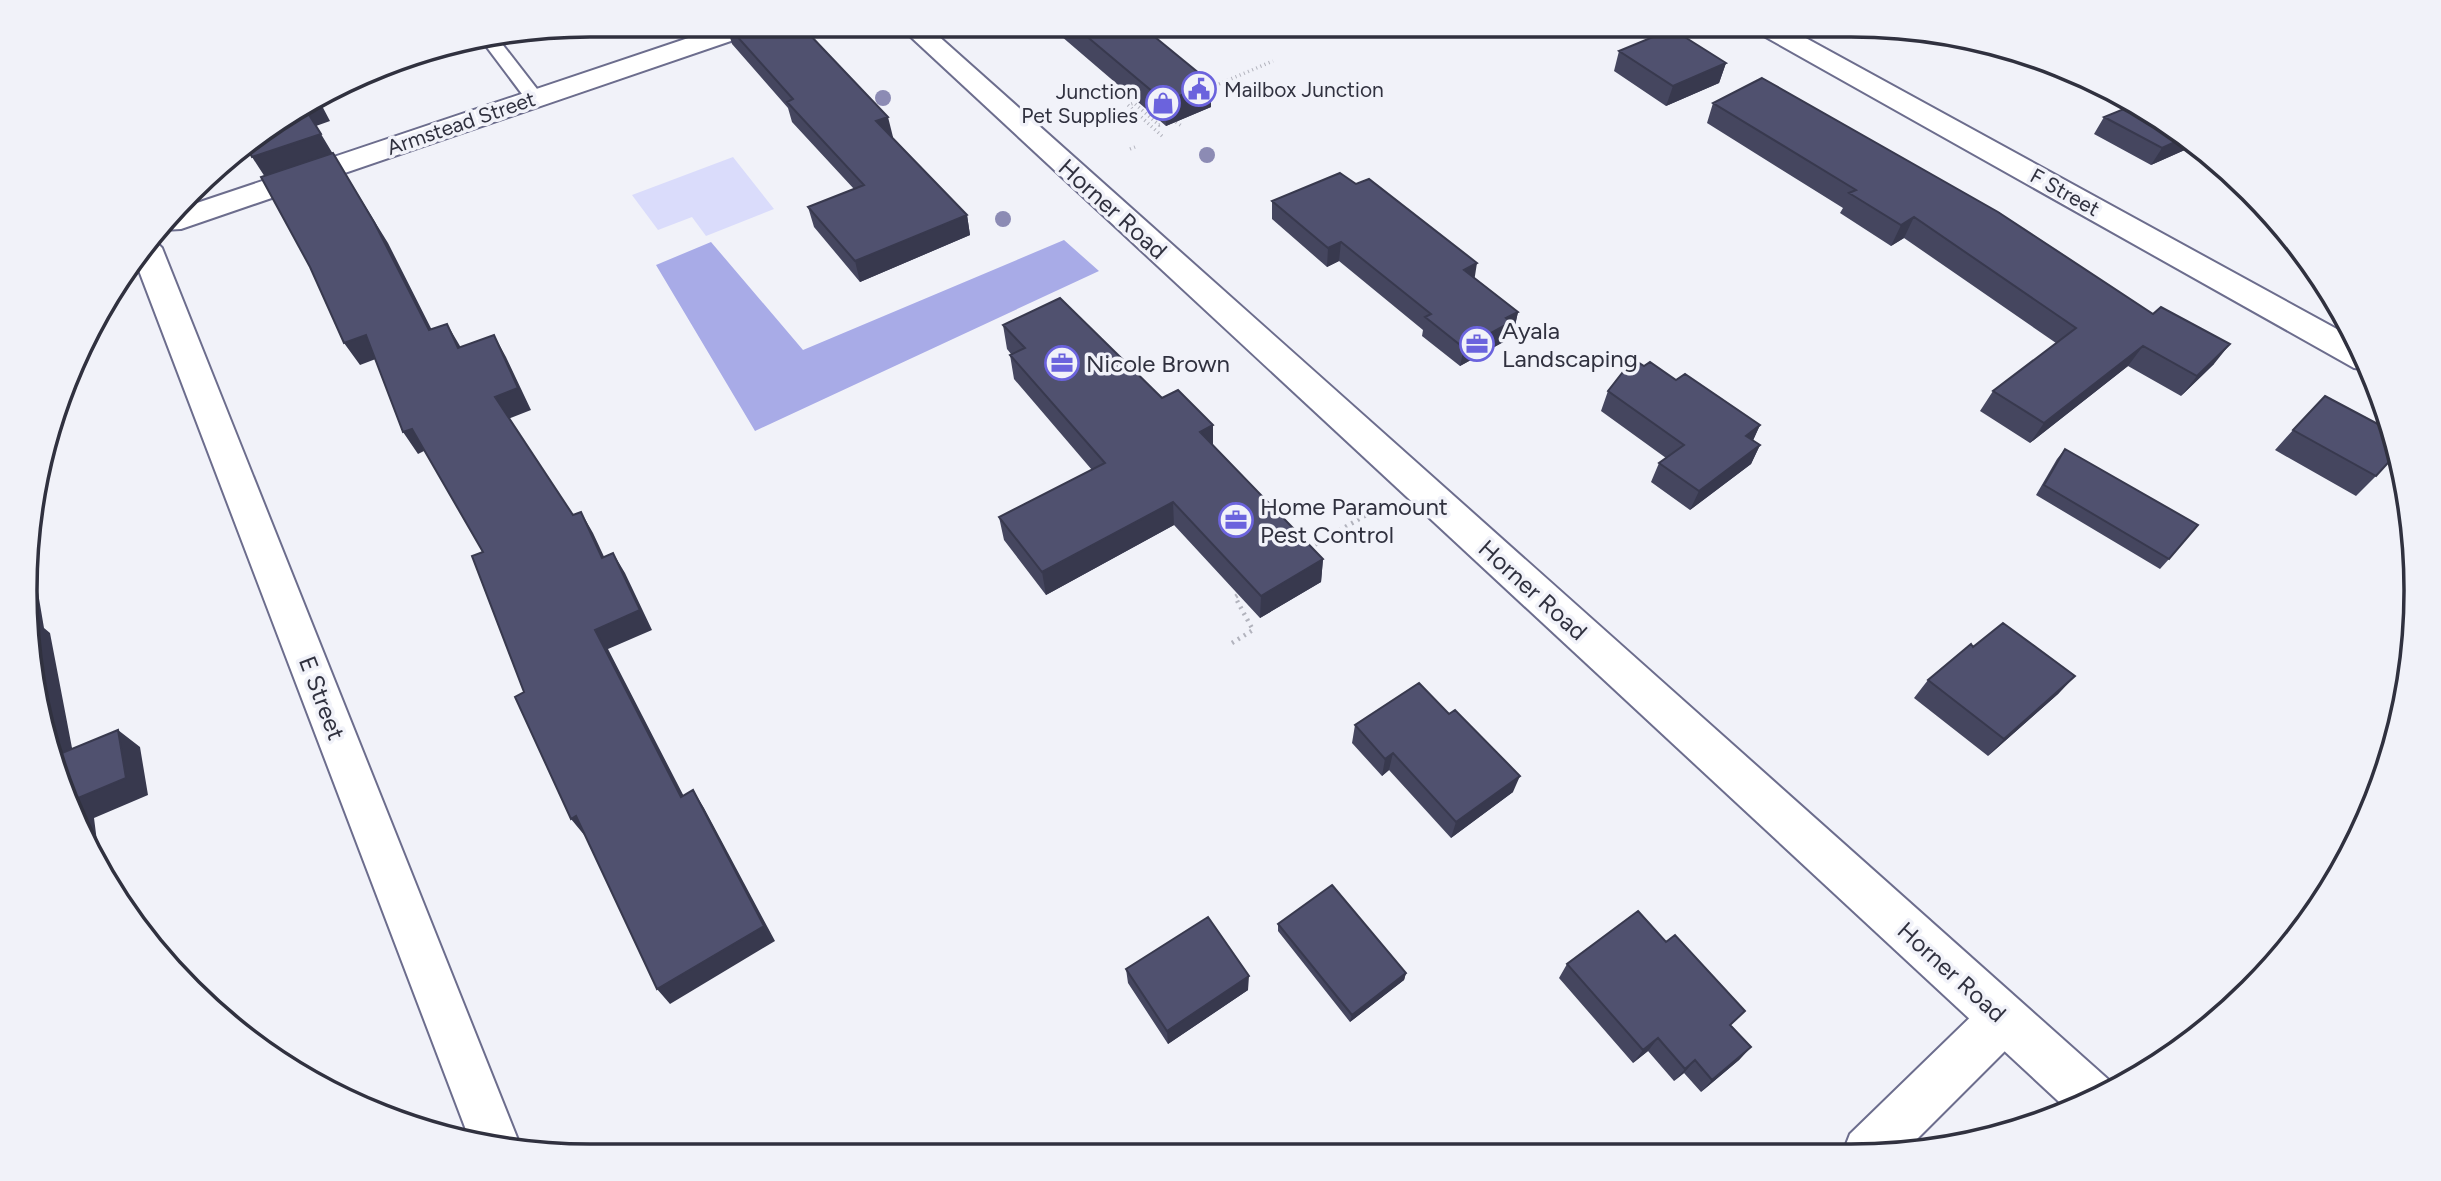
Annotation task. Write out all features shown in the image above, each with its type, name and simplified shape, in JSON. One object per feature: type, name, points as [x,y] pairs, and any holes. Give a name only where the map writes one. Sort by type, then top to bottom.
[{"type":"street","name":"Armstead Street","points":[[180,219],[713,37]]},
{"type":"street","name":"Horner Road","points":[[925,37],[2084,1092]]},
{"type":"street","name":"F Street","points":[[1787,37],[2349,351]]},
{"type":"street","name":"E Street","points":[[149,256],[494,1136]]},
{"type":"street","points":[[1877,1143],[2003,1018]]},
{"type":"lane","points":[[494,45],[535,98]]},
{"type":"path","points":[[1219,84],[1273,61]]},
{"type":"path","points":[[1162,136],[1128,105],[1134,103],[1159,125],[1163,124]]},
{"type":"path","points":[[1176,122],[1183,127]]},
{"type":"path","points":[[1301,553],[1366,516]]},
{"type":"path","points":[[1232,643],[1253,630],[1235,597],[1238,595]]},
{"type":"shaded area","points":[[733,157],[774,209],[706,236],[692,217],[658,230],[632,195]]},
{"type":"shaded area","points":[[1064,240],[1099,271],[755,431],[656,265],[711,242],[803,350]]},
{"type":"building","points":[[738,37],[812,37],[888,117],[876,121],[967,215],[855,261],[808,207],[864,185],[787,102],[793,99]]},
{"type":"building","points":[[1088,37],[1155,37],[1211,83],[1165,102]]},
{"type":"building","points":[[1653,37],[1685,37],[1726,63],[1673,86],[1619,51]]},
{"type":"building","points":[[1762,78],[1998,212],[2153,314],[2161,307],[2230,344],[2197,376],[2143,346],[2044,423],[1993,391],[2076,328],[1914,217],[1901,225],[1849,193],[1856,190],[1713,103]]},
{"type":"building","points":[[2123,109],[2175,142],[2162,148],[2104,117]]},
{"type":"building","points":[[309,114],[321,134],[252,157],[250,153],[253,151]]},
{"type":"building","points":[[333,153],[374,222],[429,330],[447,324],[458,348],[494,335],[518,388],[495,397],[573,515],[581,512],[602,558],[613,553],[640,610],[595,630],[681,797],[693,790],[764,926],[657,989],[576,816],[571,819],[515,697],[524,692],[472,556],[483,552],[412,429],[403,432],[366,335],[344,343],[310,267],[261,177]]},
{"type":"building","points":[[1340,173],[1356,184],[1369,179],[1477,263],[1464,270],[1518,312],[1506,318],[1511,322],[1464,348],[1425,317],[1431,314],[1341,242],[1328,248],[1272,201]]},
{"type":"building","points":[[1060,298],[1162,398],[1178,390],[1213,425],[1200,432],[1323,559],[1261,596],[1173,502],[1042,572],[999,517],[1105,463],[1010,355],[1025,348],[1003,325]]},
{"type":"building","points":[[1633,359],[1644,366],[1650,362],[1676,380],[1685,374],[1760,425],[1746,436],[1760,445],[1699,491],[1659,463],[1684,445],[1608,391]]},
{"type":"building","points":[[2325,396],[2378,424],[2389,462],[2376,476],[2293,430]]},
{"type":"building","points":[[2065,449],[2198,525],[2169,559],[2044,485]]},
{"type":"building","points":[[2003,623],[2075,676],[2004,739],[1928,680],[1971,644],[1973,647]]},
{"type":"building","points":[[1419,683],[1449,714],[1455,710],[1520,776],[1456,822],[1393,753],[1385,759],[1355,725]]},
{"type":"building","points":[[118,730],[126,778],[78,798],[62,753]]},
{"type":"building","points":[[1332,885],[1406,973],[1352,1015],[1278,924]]},
{"type":"building","points":[[1638,911],[1666,942],[1675,935],[1745,1011],[1730,1025],[1751,1047],[1712,1080],[1695,1060],[1685,1069],[1658,1038],[1643,1050],[1567,964]]},
{"type":"building","points":[[1208,917],[1249,976],[1167,1031],[1126,969]]},
{"type":"place","name":"Mailbox Junction","points":[[1199,89]]},
{"type":"place","name":"Junction Pet Supplies","points":[[1163,103]]},
{"type":"place","name":"Ayala Landscaping","points":[[1477,344]]},
{"type":"place","name":"Nicole Brown","points":[[1062,363]]},
{"type":"place","name":"Home Paramount Pest Control","points":[[1236,520]]}]
